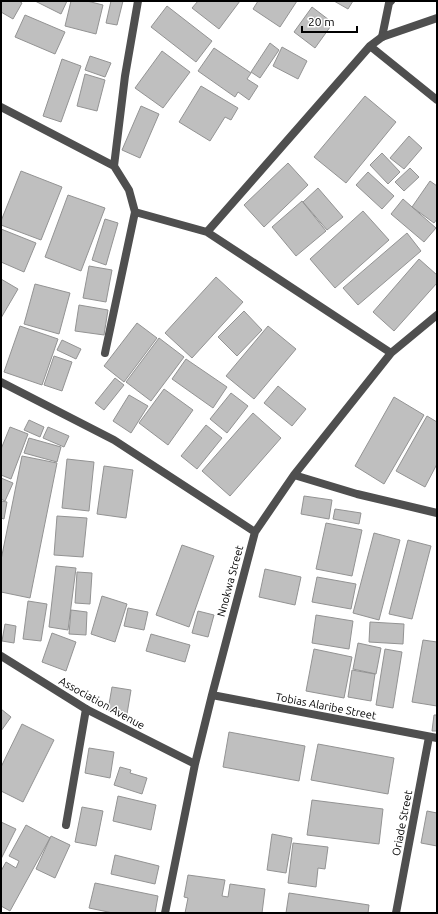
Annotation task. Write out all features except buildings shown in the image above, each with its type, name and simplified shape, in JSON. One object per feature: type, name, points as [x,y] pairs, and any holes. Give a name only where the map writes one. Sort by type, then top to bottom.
[{"type":"street","points":[[114,166],[125,76],[138,1]]},
{"type":"street","points":[[382,37],[389,3],[391,1]]},
{"type":"street","points":[[207,232],[370,46],[382,37],[437,18]]},
{"type":"street","points":[[370,46],[437,100]]},
{"type":"street","points":[[1,107],[114,166],[129,190],[136,212],[106,353]]},
{"type":"street","points":[[136,212],[207,232],[391,353]]},
{"type":"street","name":"Nnokwa Street","points":[[165,913],[195,764],[255,532],[294,475],[391,353],[437,315]]},
{"type":"street","points":[[1,382],[114,440],[255,532]]},
{"type":"street","points":[[294,475],[357,494],[437,513]]},
{"type":"street","name":"Association Avenue","points":[[1,656],[86,709],[195,764]]},
{"type":"street","name":"Tobias Alaribe Street","points":[[212,695],[433,737]]},
{"type":"street","points":[[66,825],[86,709]]},
{"type":"street","name":"Oriade Street","points":[[396,913],[433,737]]}]
